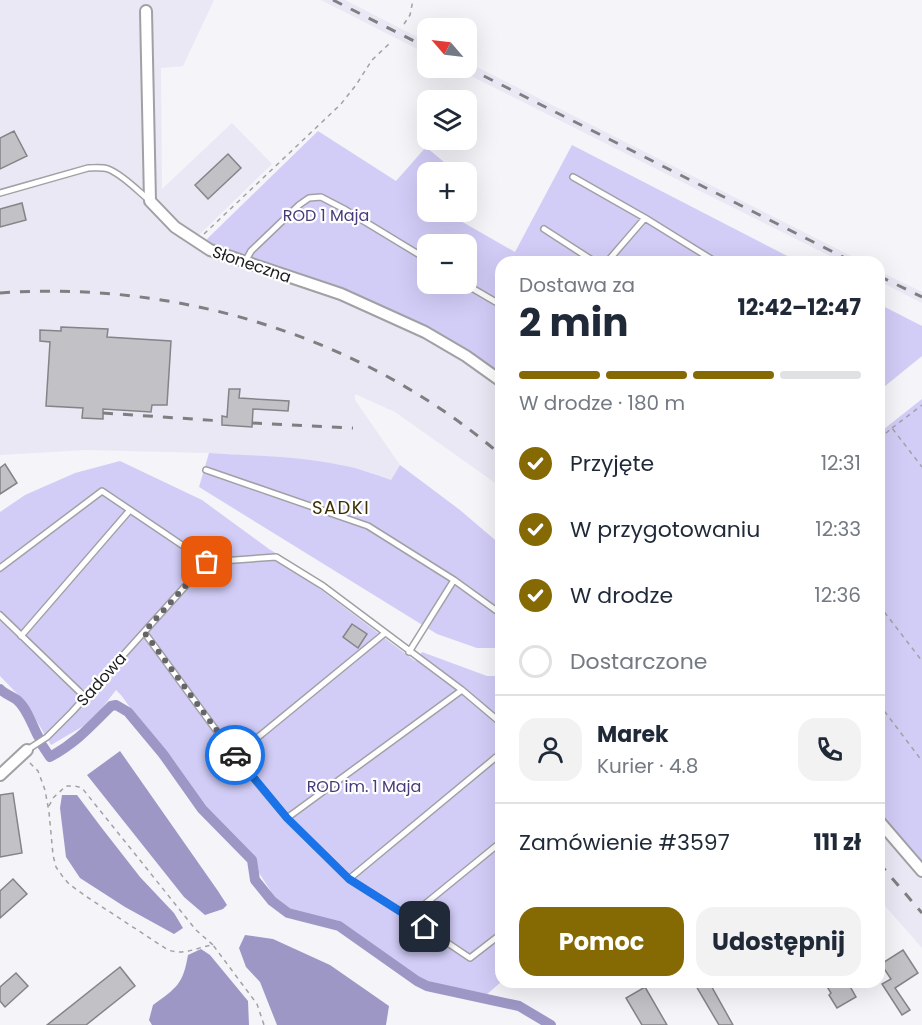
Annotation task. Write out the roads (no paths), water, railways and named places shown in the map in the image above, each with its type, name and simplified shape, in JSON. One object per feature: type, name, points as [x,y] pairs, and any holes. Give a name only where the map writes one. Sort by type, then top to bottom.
[{"type":"street","points":[[146,11],[150,201]]},
{"type":"street","name":"Słoneczna","points":[[150,201],[175,227],[210,250],[342,294],[424,332],[495,377]]},
{"type":"street","name":"Sadowa","points":[[0,774],[24,753]]},
{"type":"street","points":[[885,828],[922,871]]},
{"type":"lane","points":[[0,193],[88,168],[107,168],[150,201]]},
{"type":"lane","points":[[573,177],[706,256]]},
{"type":"lane","points":[[245,262],[251,251],[299,205],[309,198],[321,197],[417,253]]},
{"type":"lane","points":[[612,256],[645,218]]},
{"type":"lane","points":[[544,229],[586,256]]},
{"type":"lane","points":[[477,291],[495,302]]},
{"type":"lane","points":[[206,470],[368,526],[454,580],[495,610]]},
{"type":"lane","points":[[0,568],[102,491],[207,562],[276,556],[323,586],[462,690],[495,718]]},
{"type":"lane","points":[[21,636],[130,510]]},
{"type":"lane","name":"Sadowa","points":[[24,753],[47,736],[85,698],[207,562]]},
{"type":"lane","points":[[409,652],[454,580]]},
{"type":"lane","points":[[0,615],[85,698]]},
{"type":"lane","points":[[144,632],[235,756],[287,818],[349,879],[470,958],[495,938]]},
{"type":"lane","points":[[235,756],[385,633]]},
{"type":"lane","points":[[287,818],[462,690]]},
{"type":"lane","points":[[349,879],[495,758]]},
{"type":"lane","points":[[410,917],[495,847]]},
{"type":"waterway","points":[[0,689],[21,703],[38,736]]},
{"type":"waterway","points":[[42,745],[50,757],[76,740],[111,706],[116,705],[128,712],[163,754],[202,809],[252,860],[255,880],[272,901],[288,913],[339,926],[427,986],[519,1006],[551,1025]]},
{"type":"railway","points":[[333,0],[417,42]]},
{"type":"railway","points":[[477,73],[841,256]]},
{"type":"railway","points":[[885,279],[922,297]]},
{"type":"railway","points":[[0,293],[67,291],[135,296],[201,307],[266,325],[329,348],[390,378],[447,414],[495,450]]},
{"type":"railway","points":[[103,413],[222,421]]},
{"type":"railway","points":[[252,423],[353,428]]},
{"type":"railway","points":[[885,870],[922,913]]},
{"type":"district","name":"SADKI","points":[[341,508]]},
{"type":"park label","name":"ROD 1 Maja","points":[[326,215]]},
{"type":"park label","name":"ROD im. 1 Maja","points":[[364,786]]}]
